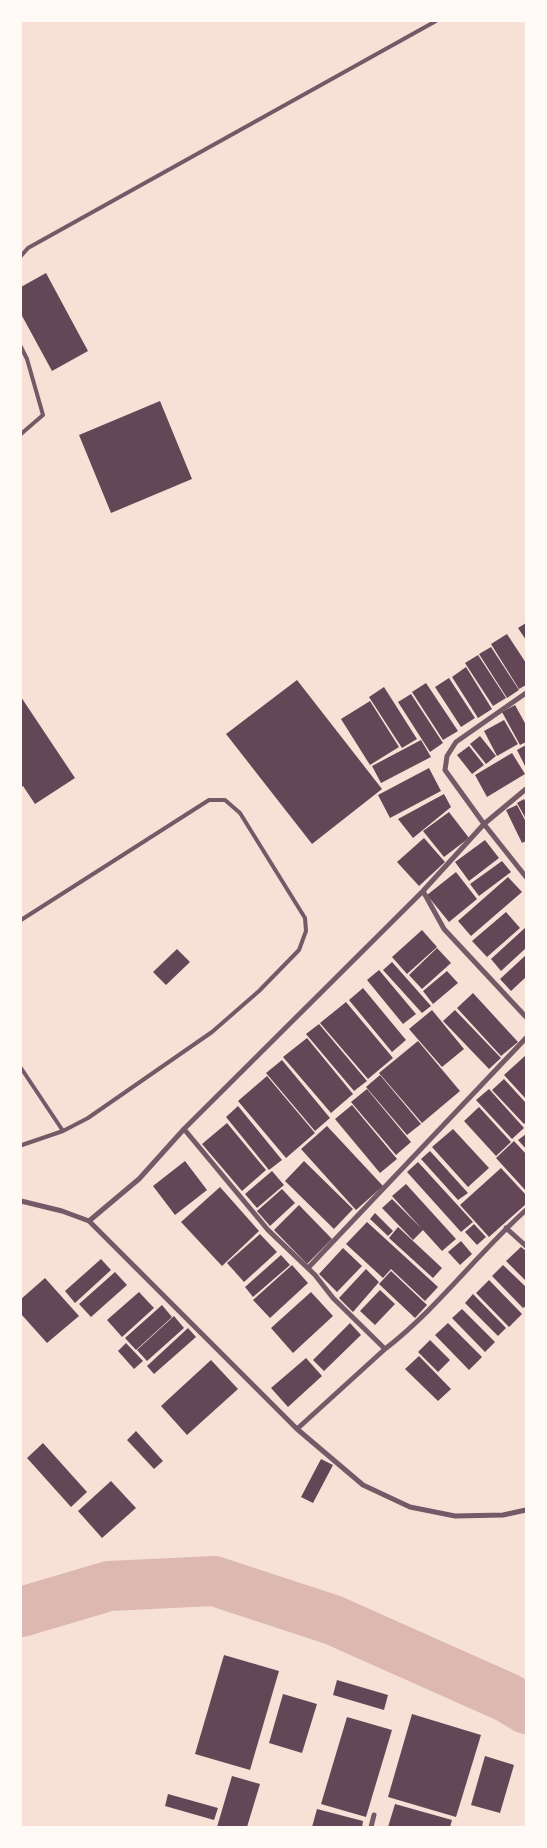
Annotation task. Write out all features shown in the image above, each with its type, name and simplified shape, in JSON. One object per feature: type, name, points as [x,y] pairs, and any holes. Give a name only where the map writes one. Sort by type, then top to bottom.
[{"type":"street","points":[[526,693],[456,742],[447,756],[445,770],[484,824],[526,876]]},
{"type":"street","points":[[90,1221],[139,1178],[184,1129],[423,891],[484,824],[526,789]]},
{"type":"street","points":[[423,891],[444,929],[526,1017]]},
{"type":"street","points":[[308,1268],[526,1038]]},
{"type":"street","points":[[184,1129],[268,1230],[308,1268],[333,1298],[385,1349]]},
{"type":"street","points":[[21,1201],[62,1211],[90,1221],[297,1429],[363,1485],[410,1507],[455,1516],[503,1515],[526,1510]]},
{"type":"street","points":[[297,1429],[385,1349],[407,1332],[506,1228],[526,1210]]},
{"type":"street","points":[[506,1228],[526,1246]]},
{"type":"street","points":[[371,1827],[374,1815]]},
{"type":"lane","points":[[21,256],[28,248],[436,21]]},
{"type":"lane","points":[[21,347],[27,359],[43,415],[21,434]]},
{"type":"lane","points":[[21,920],[209,800],[225,800],[240,813],[305,918],[306,931],[299,950],[252,997],[212,1032],[88,1118],[63,1131],[22,1146]]},
{"type":"lane","points":[[21,1068],[63,1131]]},
{"type":"building","points":[[46,273],[88,351],[52,371],[21,314],[21,287]]},
{"type":"building","points":[[160,401],[192,479],[111,513],[79,435]]},
{"type":"building","points":[[526,623],[526,640],[518,628]]},
{"type":"building","points":[[507,634],[526,663],[526,685],[519,689],[491,644]]},
{"type":"building","points":[[491,647],[519,690],[507,698],[479,654]]},
{"type":"building","points":[[478,655],[506,698],[493,706],[465,663]]},
{"type":"building","points":[[466,667],[492,709],[478,718],[452,677]]},
{"type":"building","points":[[449,678],[475,718],[461,727],[435,687]]},
{"type":"building","points":[[297,680],[382,789],[312,844],[226,734]]},
{"type":"building","points":[[426,683],[458,731],[443,740],[412,692]]},
{"type":"building","points":[[384,687],[417,739],[402,748],[369,697]]},
{"type":"building","points":[[411,694],[443,743],[430,752],[398,702]]},
{"type":"building","points":[[21,697],[75,778],[35,804],[23,786],[21,787]]},
{"type":"building","points":[[370,701],[399,747],[370,765],[341,719]]},
{"type":"building","points":[[515,705],[526,725],[526,742],[520,745],[502,712]]},
{"type":"building","points":[[504,720],[518,744],[497,756],[484,731]]},
{"type":"building","points":[[480,736],[496,756],[486,764],[470,744]]},
{"type":"building","points":[[421,740],[431,757],[381,783],[372,766]]},
{"type":"building","points":[[526,745],[526,768],[517,750]]},
{"type":"building","points":[[469,746],[484,765],[472,774],[457,755]]},
{"type":"building","points":[[512,753],[525,774],[487,797],[475,775]]},
{"type":"building","points":[[429,768],[441,791],[390,818],[378,795]]},
{"type":"building","points":[[444,794],[451,807],[413,838],[398,819]]},
{"type":"building","points":[[524,799],[526,803],[526,819],[517,803]]},
{"type":"building","points":[[517,805],[526,822],[526,841],[522,843],[506,810]]},
{"type":"building","points":[[449,812],[469,838],[444,857],[423,831]]},
{"type":"building","points":[[424,838],[445,862],[419,886],[397,862]]},
{"type":"building","points":[[485,840],[499,858],[469,881],[455,862]]},
{"type":"building","points":[[502,861],[511,872],[479,896],[470,884]]},
{"type":"building","points":[[456,872],[477,899],[449,922],[427,895]]},
{"type":"building","points":[[508,877],[522,892],[471,936],[458,921]]},
{"type":"building","points":[[506,912],[520,928],[487,957],[472,941]]},
{"type":"building","points":[[526,927],[526,948],[501,971],[491,959]]},
{"type":"building","points":[[422,930],[437,947],[407,974],[392,957]]},
{"type":"building","points":[[437,948],[451,963],[422,989],[409,975]]},
{"type":"building","points":[[177,949],[190,962],[166,985],[153,972]]},
{"type":"building","points":[[526,955],[526,977],[511,991],[500,979]]},
{"type":"building","points":[[392,962],[431,1006],[422,1013],[383,970]]},
{"type":"building","points":[[379,970],[416,1014],[403,1024],[367,980]]},
{"type":"building","points":[[447,971],[458,983],[433,1004],[423,991]]},
{"type":"building","points":[[363,988],[406,1040],[392,1052],[349,1000]]},
{"type":"building","points":[[473,993],[518,1042],[501,1056],[457,1008]]},
{"type":"building","points":[[346,1002],[393,1058],[368,1079],[320,1023]]},
{"type":"building","points":[[432,1010],[464,1049],[442,1067],[409,1029]]},
{"type":"building","points":[[455,1010],[501,1058],[489,1069],[443,1021]]},
{"type":"building","points":[[319,1024],[367,1081],[354,1091],[306,1034]]},
{"type":"building","points":[[307,1038],[353,1094],[331,1113],[283,1057]]},
{"type":"building","points":[[418,1041],[460,1091],[422,1123],[379,1073]]},
{"type":"building","points":[[526,1055],[526,1099],[504,1075]]},
{"type":"building","points":[[282,1060],[330,1118],[315,1131],[266,1073]]},
{"type":"building","points":[[380,1075],[421,1124],[407,1135],[366,1087]]},
{"type":"building","points":[[267,1076],[315,1133],[286,1158],[238,1101]]},
{"type":"building","points":[[504,1079],[526,1103],[526,1122],[524,1124],[492,1090]]},
{"type":"building","points":[[367,1089],[411,1142],[396,1155],[351,1102]]},
{"type":"building","points":[[489,1089],[524,1128],[512,1139],[476,1100]]},
{"type":"building","points":[[352,1105],[397,1159],[380,1173],[335,1119]]},
{"type":"building","points":[[238,1106],[282,1160],[269,1170],[226,1117]]},
{"type":"building","points":[[479,1107],[511,1142],[496,1156],[464,1121]]},
{"type":"building","points":[[227,1123],[266,1170],[242,1191],[202,1144]]},
{"type":"building","points":[[327,1126],[383,1186],[356,1210],[301,1149]]},
{"type":"building","points":[[453,1129],[489,1168],[468,1187],[432,1147]]},
{"type":"building","points":[[526,1134],[526,1149],[518,1140]]},
{"type":"building","points":[[514,1141],[526,1154],[526,1191],[496,1158]]},
{"type":"building","points":[[430,1151],[468,1193],[458,1200],[421,1159]]},
{"type":"building","points":[[185,1161],[207,1190],[175,1215],[153,1186]]},
{"type":"building","points":[[304,1161],[353,1209],[334,1229],[285,1181]]},
{"type":"building","points":[[418,1162],[473,1222],[461,1232],[407,1172]]},
{"type":"building","points":[[501,1168],[526,1195],[526,1204],[489,1237],[460,1205]]},
{"type":"building","points":[[272,1171],[284,1185],[257,1208],[245,1194]]},
{"type":"building","points":[[406,1184],[456,1239],[442,1251],[392,1196]]},
{"type":"building","points":[[220,1187],[259,1231],[222,1266],[181,1222]]},
{"type":"building","points":[[282,1189],[295,1203],[270,1226],[257,1211]]},
{"type":"building","points":[[392,1199],[423,1230],[413,1240],[382,1208]]},
{"type":"building","points":[[299,1205],[332,1239],[307,1264],[274,1230]]},
{"type":"building","points":[[375,1213],[393,1231],[388,1236],[370,1219]]},
{"type":"building","points":[[367,1222],[438,1287],[425,1301],[391,1269],[383,1278],[346,1244]]},
{"type":"building","points":[[474,1224],[486,1237],[477,1245],[465,1232]]},
{"type":"building","points":[[398,1227],[442,1268],[433,1278],[389,1238]]},
{"type":"building","points":[[260,1234],[277,1252],[244,1282],[227,1263]]},
{"type":"building","points":[[461,1241],[472,1254],[460,1265],[448,1252]]},
{"type":"building","points":[[521,1247],[526,1251],[526,1281],[506,1261]]},
{"type":"building","points":[[343,1248],[362,1266],[337,1292],[319,1274]]},
{"type":"building","points":[[281,1255],[290,1265],[253,1297],[245,1287]]},
{"type":"building","points":[[101,1259],[111,1270],[75,1303],[65,1291]]},
{"type":"building","points":[[292,1265],[308,1283],[270,1318],[253,1300]]},
{"type":"building","points":[[503,1265],[526,1287],[526,1306],[523,1308],[492,1276]]},
{"type":"building","points":[[366,1269],[379,1282],[353,1312],[339,1298]]},
{"type":"building","points":[[391,1271],[427,1305],[415,1318],[379,1284]]},
{"type":"building","points":[[115,1272],[127,1285],[91,1317],[79,1304]]},
{"type":"building","points":[[45,1278],[79,1316],[47,1343],[21,1314],[21,1299]]},
{"type":"building","points":[[489,1280],[522,1314],[509,1327],[476,1293]]},
{"type":"building","points":[[380,1290],[395,1304],[375,1325],[360,1311]]},
{"type":"building","points":[[139,1292],[154,1308],[122,1337],[107,1320]]},
{"type":"building","points":[[311,1292],[333,1316],[293,1353],[271,1328]]},
{"type":"building","points":[[473,1294],[506,1328],[498,1336],[465,1303]]},
{"type":"building","points":[[162,1305],[172,1317],[136,1350],[125,1338]]},
{"type":"building","points":[[462,1309],[495,1342],[485,1352],[452,1318]]},
{"type":"building","points":[[174,1316],[184,1328],[147,1361],[137,1350]]},
{"type":"building","points":[[350,1323],[361,1335],[324,1371],[313,1360]]},
{"type":"building","points":[[448,1323],[482,1357],[469,1370],[435,1335]]},
{"type":"building","points":[[188,1328],[196,1337],[154,1374],[147,1366]]},
{"type":"building","points":[[430,1340],[450,1360],[438,1372],[418,1352]]},
{"type":"building","points":[[126,1343],[143,1361],[134,1369],[118,1351]]},
{"type":"building","points":[[419,1356],[451,1389],[438,1401],[405,1369]]},
{"type":"building","points":[[306,1358],[322,1376],[288,1407],[271,1388]]},
{"type":"building","points":[[211,1360],[238,1389],[187,1435],[161,1406]]},
{"type":"building","points":[[136,1431],[163,1461],[154,1469],[127,1440]]},
{"type":"building","points":[[43,1443],[87,1492],[71,1507],[27,1458]]},
{"type":"building","points":[[321,1459],[333,1465],[313,1503],[301,1497]]},
{"type":"building","points":[[111,1481],[136,1508],[102,1538],[78,1511]]},
{"type":"building","points":[[224,1655],[279,1671],[250,1770],[195,1754]]},
{"type":"building","points":[[337,1680],[388,1695],[384,1710],[333,1695]]},
{"type":"building","points":[[283,1694],[317,1704],[302,1753],[269,1743]]},
{"type":"building","points":[[412,1714],[481,1735],[456,1817],[388,1797]]},
{"type":"building","points":[[347,1717],[392,1730],[366,1817],[321,1804]]},
{"type":"building","points":[[485,1756],[514,1765],[500,1813],[471,1805]]},
{"type":"building","points":[[232,1776],[260,1784],[247,1827],[217,1827]]},
{"type":"building","points":[[168,1794],[218,1808],[214,1820],[165,1806]]},
{"type":"building","points":[[395,1804],[452,1820],[450,1827],[388,1827]]},
{"type":"building","points":[[317,1809],[363,1821],[362,1827],[312,1827]]},
{"type":"waterway","points":[[21,1612],[109,1586],[214,1581],[333,1620],[508,1698],[526,1709]]}]
